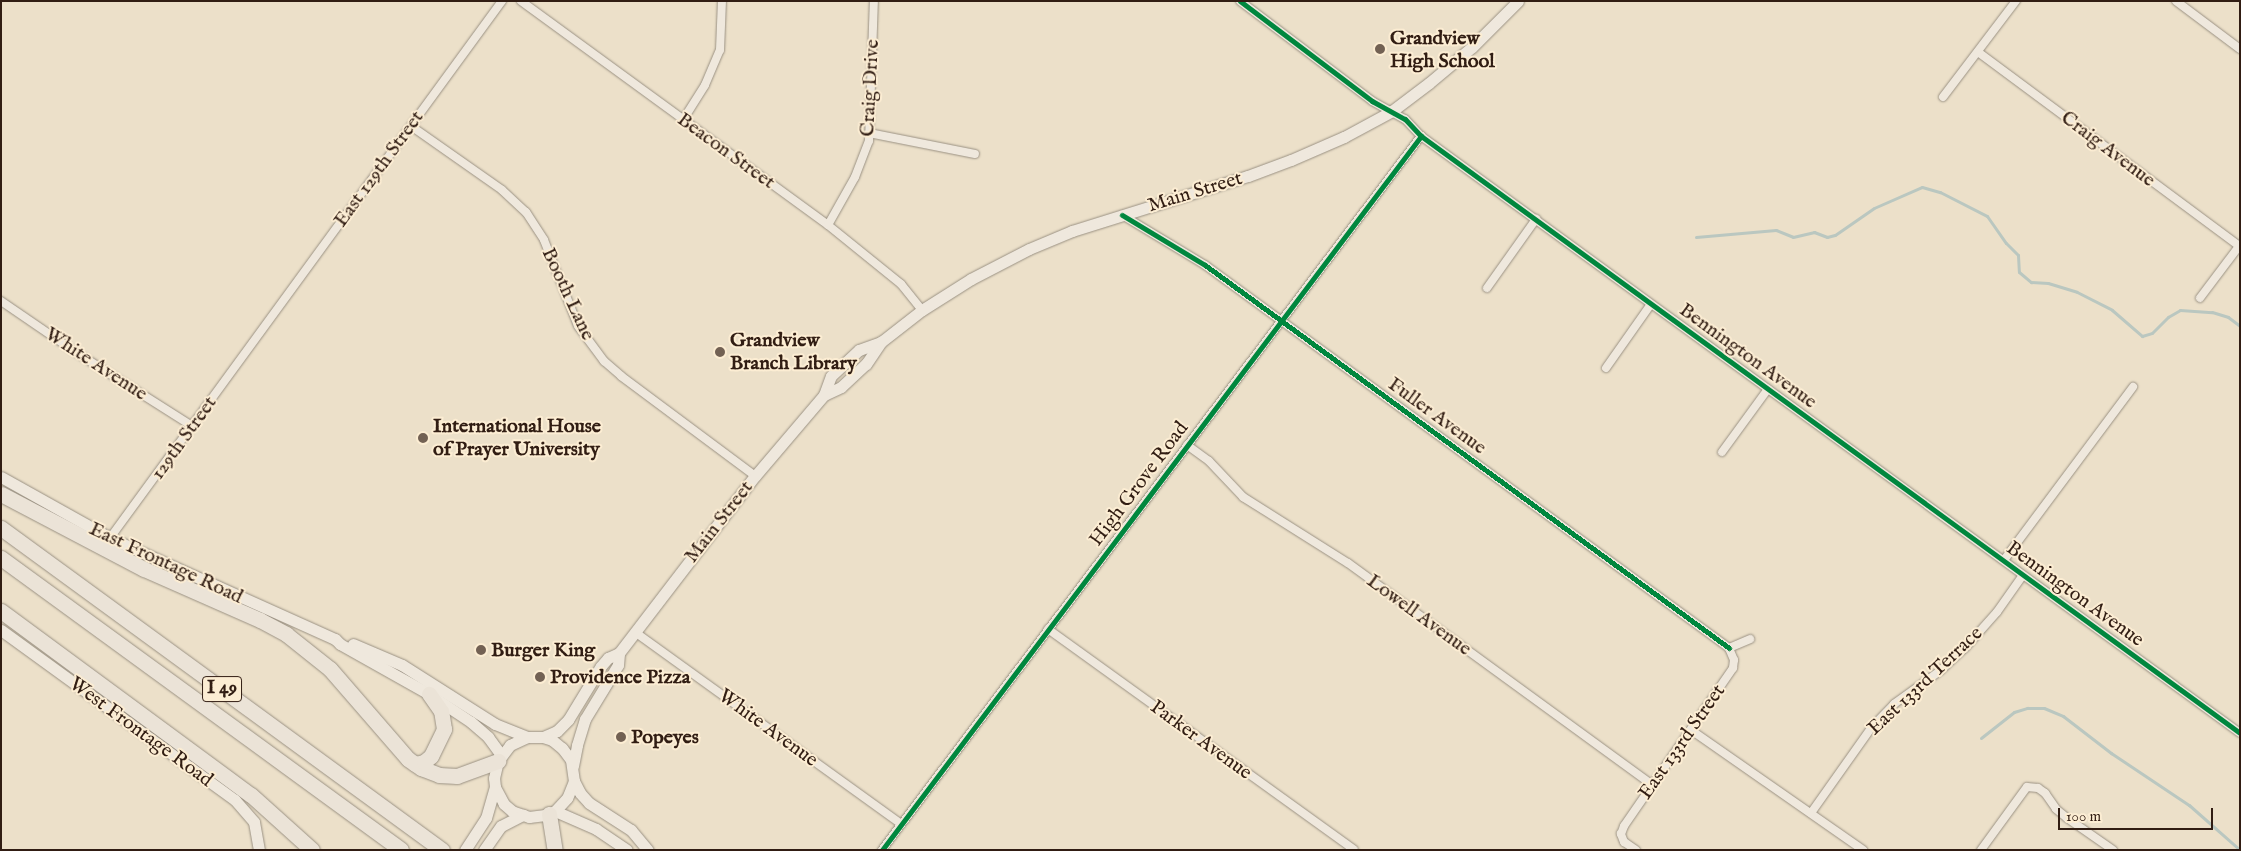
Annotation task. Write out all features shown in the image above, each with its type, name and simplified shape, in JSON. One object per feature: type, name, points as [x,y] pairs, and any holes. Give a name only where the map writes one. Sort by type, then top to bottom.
[{"type":"highway","points":[[1,494],[144,569],[260,620],[286,634],[330,669],[415,764],[440,775],[457,776],[500,758]]},
{"type":"highway","name":"I 49","points":[[1,528],[442,850]]},
{"type":"highway","name":"I 49","points":[[1,558],[401,850]]},
{"type":"highway","points":[[1,611],[275,814],[312,850]]},
{"type":"highway","points":[[415,764],[424,762],[431,756],[444,728],[441,711],[429,694]]},
{"type":"highway","points":[[552,813],[555,850]]},
{"type":"main road","name":"Main Street","points":[[544,737],[557,730],[568,720],[601,666],[608,658],[619,653],[755,476],[824,394],[831,376],[858,350],[881,342],[922,310],[978,275],[1029,249],[1122,215],[1291,160],[1344,137],[1392,111],[1429,83],[1498,22],[1518,1]]},
{"type":"main road","name":"East Frontage Road","points":[[1,477],[110,538],[335,639],[340,644],[429,694],[480,730],[500,758]]},
{"type":"main road","name":"West Frontage Road","points":[[3,635],[235,800],[254,822],[259,850]]},
{"type":"main road","name":"East Frontage Road","points":[[335,639],[342,639],[402,665],[495,724],[527,737]]},
{"type":"main road","name":"Main Street","points":[[573,766],[577,745],[586,719],[618,664],[619,653]]},
{"type":"main road","points":[[465,850],[480,829],[490,809],[496,787],[495,770],[500,758],[510,745],[527,737],[544,737],[562,748],[573,766],[574,781],[567,798],[552,813],[537,817],[522,815],[504,804],[496,787]]},
{"type":"main road","points":[[574,781],[589,803],[622,823],[636,835],[648,850]]},
{"type":"main road","points":[[552,813],[596,829],[627,850]]},
{"type":"main road","points":[[484,850],[501,826],[522,815]]},
{"type":"street","name":"East 129th Street","points":[[257,338],[502,1]]},
{"type":"street","name":"Beacon Street","points":[[521,1],[828,225],[901,284],[922,310]]},
{"type":"street","points":[[683,120],[705,85],[720,50],[722,1]]},
{"type":"street","name":"Craig Drive","points":[[828,225],[855,177],[869,142],[874,1]]},
{"type":"street","name":"Bennington Avenue","points":[[1240,1],[1372,101],[1404,119],[1421,136],[2240,733]]},
{"type":"street","points":[[1943,97],[2016,1]]},
{"type":"street","points":[[2176,1],[2240,49]]},
{"type":"street","name":"Craig Avenue","points":[[1978,52],[2239,246]]},
{"type":"street","name":"Booth Lane","points":[[411,126],[502,190],[526,212],[544,240],[578,326],[604,362],[755,476]]},
{"type":"street","points":[[870,134],[975,154]]},
{"type":"street","name":"High Grove Road","points":[[882,850],[1421,136]]},
{"type":"street","name":"Fuller Avenue","points":[[1122,215],[1205,265],[1729,648]]},
{"type":"street","points":[[1487,288],[1536,219]]},
{"type":"street","points":[[2200,298],[2239,246]]},
{"type":"street","name":"White Avenue","points":[[1,301],[77,353],[192,426]]},
{"type":"street","points":[[1606,368],[1652,304]]},
{"type":"street","name":"129th Street","points":[[110,538],[257,338]]},
{"type":"street","points":[[2004,560],[2133,387]]},
{"type":"street","points":[[1722,452],[1768,389]]},
{"type":"street","name":"Lowell Avenue","points":[[1187,445],[1209,461],[1244,497],[1348,563],[1652,785]]},
{"type":"street","name":"East 133rd Terrace","points":[[1811,813],[1872,727],[1894,704],[1940,671],[1965,648],[1997,612],[2024,575]]},
{"type":"street","name":"Parker Avenue","points":[[1048,629],[1354,850]]},
{"type":"street","name":"White Avenue","points":[[635,632],[901,824]]},
{"type":"street","points":[[1729,648],[1750,638]]},
{"type":"street","name":"East 133rd Street","points":[[1636,850],[1624,842],[1621,834],[1624,826],[1733,668],[1734,660],[1729,648]]},
{"type":"street","points":[[1691,730],[1864,850]]},
{"type":"street","points":[[1981,850],[2027,787],[2038,788],[2046,793],[2056,808],[2067,818],[2113,850]]},
{"type":"waterway","points":[[1696,237],[1776,230],[1793,237],[1814,232],[1827,237],[1835,235],[1874,208],[1922,187],[1940,192],[1987,216],[2006,243],[2018,255],[2019,272],[2031,282],[2048,283],[2077,292],[2112,310],[2142,336],[2152,333],[2168,317],[2180,310],[2212,312],[2228,317],[2240,326]]},
{"type":"waterway","points":[[1981,738],[2014,712],[2027,708],[2044,708],[2063,716],[2111,753],[2189,805],[2240,850]]},
{"type":"cycle path","points":[[1240,1],[1372,101],[1405,119],[1421,136],[2240,733]]},
{"type":"cycle path","points":[[882,850],[1421,136]]},
{"type":"cycle path","points":[[1122,215],[1205,265],[1729,648]]},
{"type":"place","name":"Grandview High School","points":[[1380,49]]},
{"type":"place","name":"Grandview Branch Library","points":[[720,352]]},
{"type":"place","name":"International House of Prayer University","points":[[423,438]]},
{"type":"place","name":"Burger King","points":[[481,650]]},
{"type":"place","name":"Providence Pizza","points":[[540,677]]},
{"type":"place","name":"Popeyes","points":[[621,737]]}]
